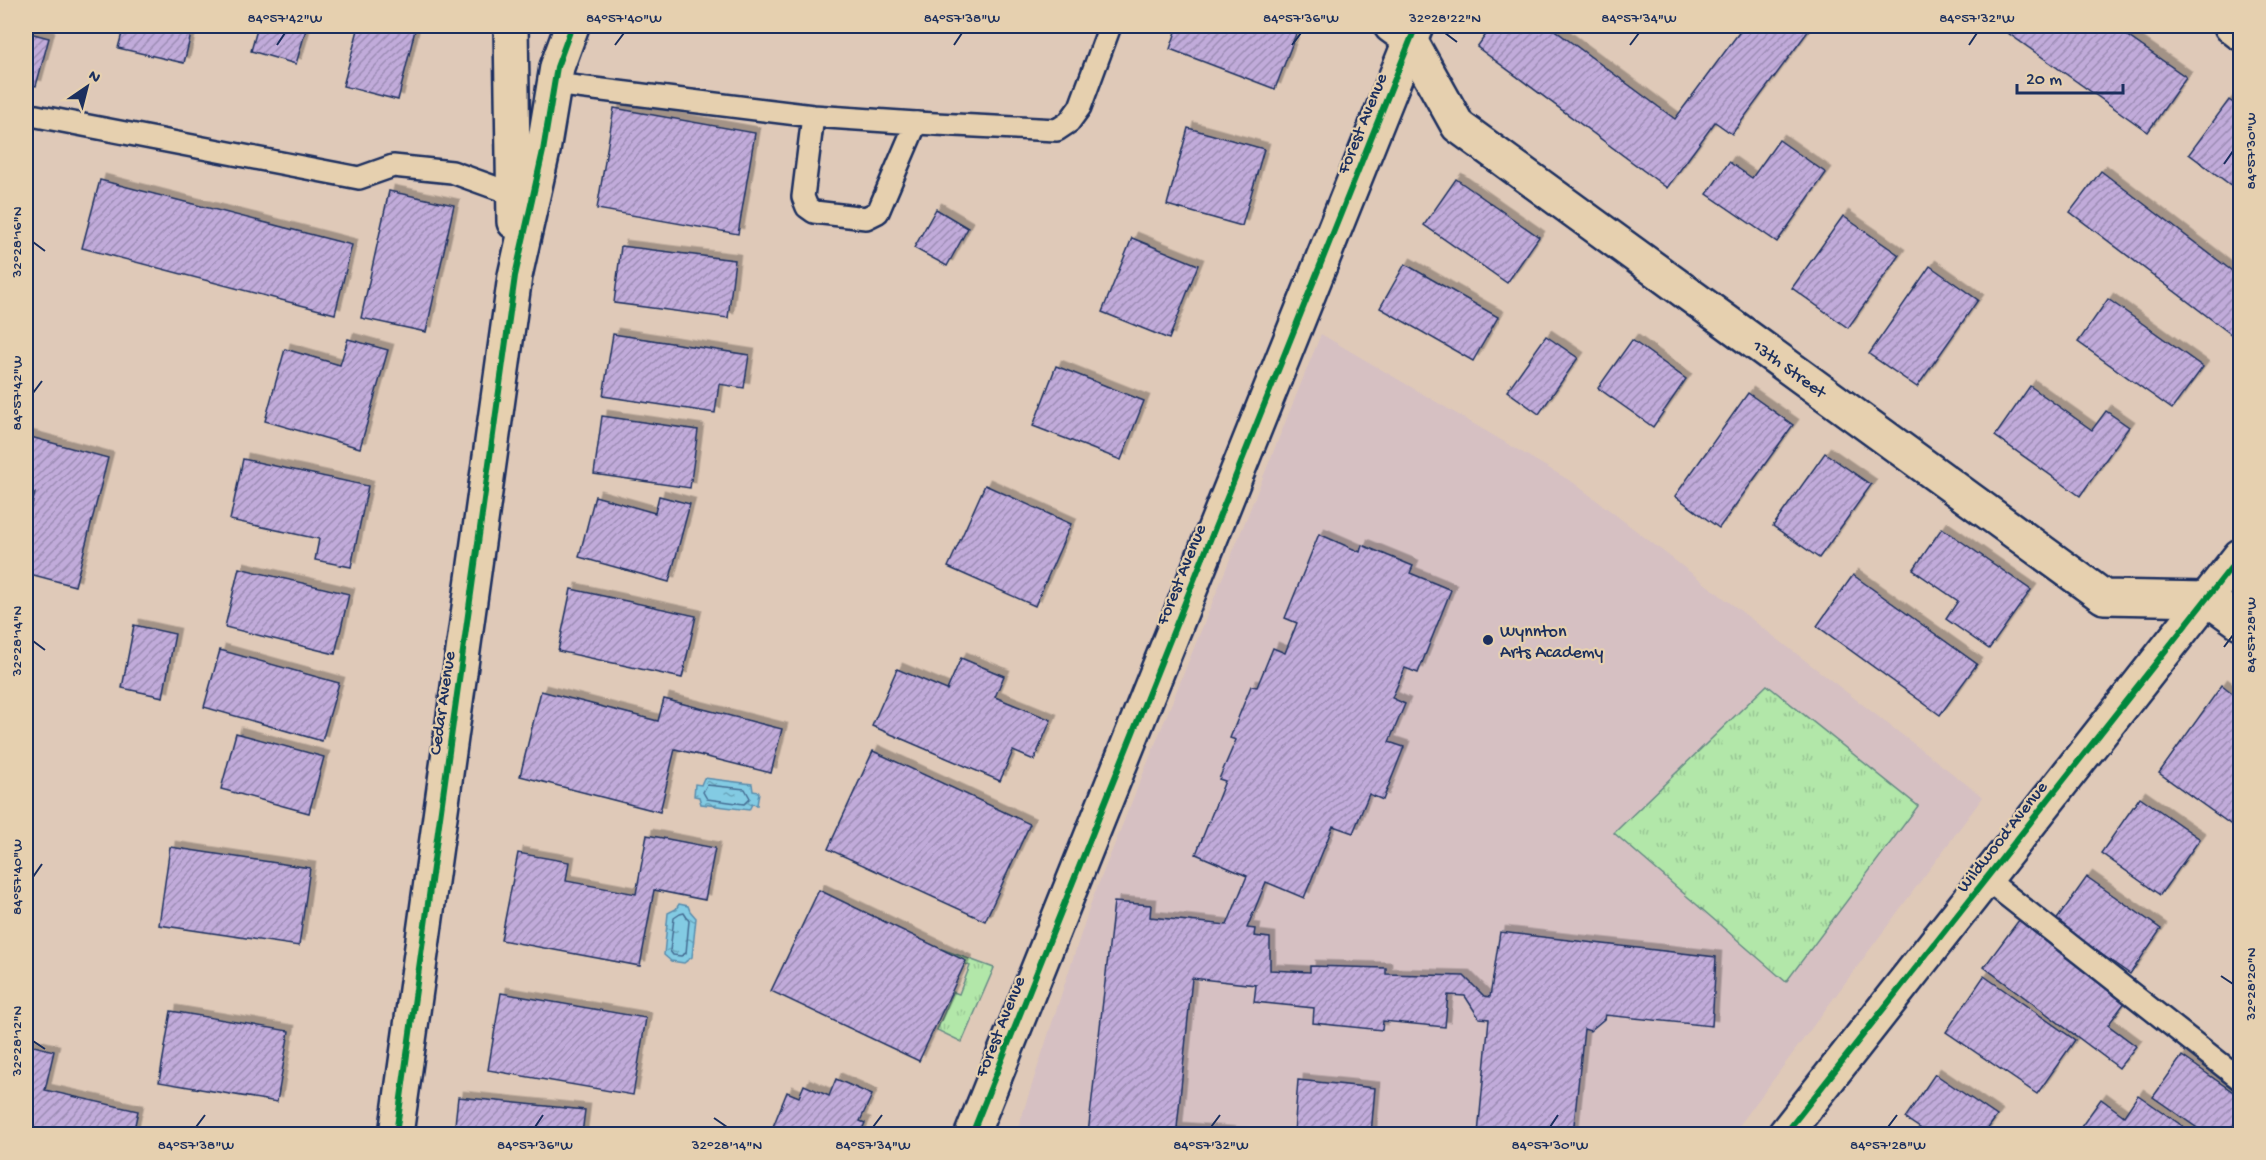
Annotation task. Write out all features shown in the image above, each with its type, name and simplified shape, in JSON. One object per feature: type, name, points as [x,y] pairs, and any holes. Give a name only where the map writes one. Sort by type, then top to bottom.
[{"type":"street","points":[[511,26],[515,276]]},
{"type":"street","points":[[515,276],[543,151],[557,67],[572,26]]},
{"type":"street","points":[[2231,26],[2241,33]]},
{"type":"street","name":"13th Street","points":[[1406,30],[1458,126],[2104,597],[2208,599]]},
{"type":"street","name":"Forest Avenue","points":[[972,1134],[1406,30]]},
{"type":"street","name":"Cedar Avenue","points":[[396,1134],[515,276]]},
{"type":"street","name":"Wildwood Avenue","points":[[1785,1134],[2241,556]]},
{"type":"street","points":[[2208,599],[2241,622]]},
{"type":"lane","points":[[554,84],[813,116],[1057,130],[1069,122],[1080,107],[1110,26]]},
{"type":"lane","points":[[26,114],[359,178],[393,166],[452,172],[513,194]]},
{"type":"lane","points":[[813,116],[803,197],[807,207],[814,213],[866,218],[878,212],[916,123]]},
{"type":"lane","points":[[1986,879],[2241,1079]]},
{"type":"shaded area","name":"Wynnton Arts Academy","points":[[1321,334],[1574,483],[1983,797],[1733,1134],[1016,1134],[1092,900]]},
{"type":"green space","points":[[1767,685],[1918,806],[1786,982],[1614,833]]},
{"type":"green space","points":[[889,930],[994,968],[962,1042],[937,1030],[953,992],[959,994],[970,966]]},
{"type":"water","points":[[704,778],[752,784],[753,791],[759,792],[757,805],[752,804],[749,810],[701,804],[699,797],[694,796],[695,784],[701,785]]},
{"type":"water","points":[[679,904],[688,906],[696,918],[692,957],[684,963],[671,961],[664,955],[668,913],[676,909]]},
{"type":"building","points":[[124,26],[193,26],[184,63],[118,48]]},
{"type":"building","points":[[258,26],[307,26],[296,64],[251,51]]},
{"type":"building","points":[[359,26],[416,26],[398,100],[343,86]]},
{"type":"building","points":[[1178,26],[1299,26],[1275,89],[1170,49]]},
{"type":"building","points":[[1492,26],[1549,26],[1675,119],[1744,26],[1812,26],[1732,134],[1715,122],[1667,188],[1477,47]]},
{"type":"building","points":[[1998,26],[2113,26],[2186,77],[2148,132]]},
{"type":"building","points":[[26,32],[49,38],[36,86],[26,84]]},
{"type":"building","points":[[2229,100],[2240,108],[2240,192],[2189,154]]},
{"type":"building","points":[[614,108],[755,133],[738,234],[597,209]]},
{"type":"building","points":[[1188,128],[1264,149],[1242,226],[1167,205]]},
{"type":"building","points":[[1779,140],[1826,173],[1777,242],[1707,194],[1729,162],[1752,178]]},
{"type":"building","points":[[2101,171],[2240,277],[2240,341],[2070,212]]},
{"type":"building","points":[[1456,179],[1539,237],[1507,283],[1424,225]]},
{"type":"building","points":[[100,180],[352,245],[335,314],[82,248]]},
{"type":"building","points":[[389,191],[454,205],[426,332],[361,318]]},
{"type":"building","points":[[936,209],[968,228],[947,266],[914,248]]},
{"type":"building","points":[[1843,216],[1899,255],[1848,328],[1792,288]]},
{"type":"building","points":[[1132,238],[1198,265],[1169,339],[1102,312]]},
{"type":"building","points":[[621,246],[735,260],[728,318],[614,303]]},
{"type":"building","points":[[1405,264],[1498,317],[1473,361],[1380,308]]},
{"type":"building","points":[[1930,266],[1978,300],[1917,387],[1869,354]]},
{"type":"building","points":[[2108,299],[2203,367],[2172,409],[2078,342]]},
{"type":"building","points":[[613,334],[749,355],[744,388],[719,384],[715,413],[603,396]]},
{"type":"building","points":[[1546,336],[1578,358],[1539,414],[1507,391]]},
{"type":"building","points":[[348,339],[388,350],[360,448],[265,421],[285,349],[340,365]]},
{"type":"building","points":[[1632,340],[1686,379],[1653,427],[1598,388]]},
{"type":"building","points":[[1056,366],[1144,401],[1121,460],[1033,426]]},
{"type":"building","points":[[2030,386],[2092,430],[2106,411],[2129,427],[2080,496],[1995,436]]},
{"type":"building","points":[[1748,393],[1793,425],[1719,528],[1675,496]]},
{"type":"building","points":[[602,416],[698,430],[690,488],[594,474]]},
{"type":"building","points":[[27,436],[108,458],[75,586],[26,573],[26,527],[35,493],[26,490]]},
{"type":"building","points":[[1825,453],[1871,485],[1819,558],[1773,526]]},
{"type":"building","points":[[243,459],[368,486],[351,567],[315,560],[319,539],[230,520]]},
{"type":"building","points":[[985,485],[1071,524],[1035,606],[948,567]]},
{"type":"building","points":[[595,496],[655,513],[659,496],[690,504],[669,582],[579,557]]},
{"type":"building","points":[[1942,528],[2031,590],[1989,649],[1946,619],[1958,601],[1913,570]]},
{"type":"building","points":[[1319,534],[1360,552],[1362,545],[1413,566],[1410,573],[1451,590],[1418,673],[1405,668],[1392,698],[1405,704],[1389,742],[1404,747],[1383,800],[1369,794],[1353,833],[1333,826],[1304,898],[1266,882],[1247,928],[1255,929],[1254,936],[1270,938],[1270,970],[1310,972],[1310,966],[1386,968],[1386,974],[1464,976],[1484,996],[1490,997],[1500,932],[1716,957],[1712,1026],[1605,1015],[1604,1019],[1590,1031],[1584,1029],[1573,1134],[1478,1134],[1489,1019],[1479,1018],[1465,996],[1448,995],[1445,1027],[1383,1021],[1382,1030],[1313,1023],[1314,1008],[1254,1002],[1256,985],[1192,978],[1177,1128],[1248,1134],[1088,1134],[1114,902],[1151,905],[1150,917],[1227,925],[1247,876],[1196,854],[1225,781],[1219,779],[1236,740],[1230,738],[1251,686],[1257,687],[1273,648],[1285,653],[1297,623],[1285,618]]},
{"type":"building","points":[[239,568],[349,594],[335,654],[225,627]]},
{"type":"building","points":[[1853,575],[1977,664],[1940,715],[1817,626]]},
{"type":"building","points":[[571,589],[696,616],[682,678],[558,651]]},
{"type":"building","points":[[134,625],[175,634],[163,697],[122,688]]},
{"type":"building","points":[[220,650],[339,683],[322,741],[204,707]]},
{"type":"building","points":[[961,658],[1004,676],[995,697],[1051,720],[1034,760],[1013,751],[1000,781],[872,726],[897,669],[947,690]]},
{"type":"building","points":[[2222,685],[2240,699],[2240,831],[2159,773]]},
{"type":"building","points":[[541,691],[658,721],[664,699],[782,729],[771,773],[675,749],[660,812],[520,776]]},
{"type":"building","points":[[236,733],[324,757],[309,813],[221,789]]},
{"type":"building","points":[[873,751],[1030,824],[985,921],[828,849]]},
{"type":"building","points":[[2140,797],[2200,839],[2160,895],[2101,853]]},
{"type":"building","points":[[647,835],[715,848],[705,900],[654,890],[640,966],[501,940],[518,853],[569,862],[566,881],[636,894]]},
{"type":"building","points":[[170,847],[310,868],[299,946],[159,925]]},
{"type":"building","points":[[2087,877],[2161,929],[2130,974],[2055,922]]},
{"type":"building","points":[[819,890],[966,961],[919,1061],[771,991]]},
{"type":"building","points":[[2019,920],[2126,1001],[2108,1025],[2136,1046],[2119,1068],[1984,967]]},
{"type":"building","points":[[1984,976],[2075,1040],[2037,1094],[1946,1032]]},
{"type":"building","points":[[501,993],[646,1018],[633,1095],[488,1070]]},
{"type":"building","points":[[171,1011],[289,1031],[277,1102],[159,1082]]},
{"type":"building","points":[[26,1044],[54,1051],[45,1090],[138,1111],[133,1134],[26,1134]]},
{"type":"building","points":[[2182,1056],[2240,1097],[2240,1116],[2228,1134],[2206,1134],[2153,1097]]},
{"type":"building","points":[[1935,1074],[1997,1116],[1984,1134],[1929,1134],[1905,1118]]},
{"type":"building","points":[[836,1079],[872,1095],[860,1121],[865,1123],[860,1134],[770,1134],[787,1092],[799,1097],[804,1085],[829,1096]]},
{"type":"building","points":[[1298,1080],[1375,1088],[1371,1134],[1294,1134]]},
{"type":"building","points":[[2138,1095],[2194,1134],[2076,1134],[2101,1099],[2124,1116]]},
{"type":"building","points":[[458,1097],[585,1110],[582,1134],[454,1134]]},
{"type":"cycle path","points":[[396,1134],[515,276],[543,151],[557,67],[572,26]]},
{"type":"cycle path","points":[[972,1134],[1416,26]]},
{"type":"cycle path","points":[[1785,1134],[2240,556]]},
{"type":"place","name":"Wynnton Arts Academy","points":[[1488,640]]}]
